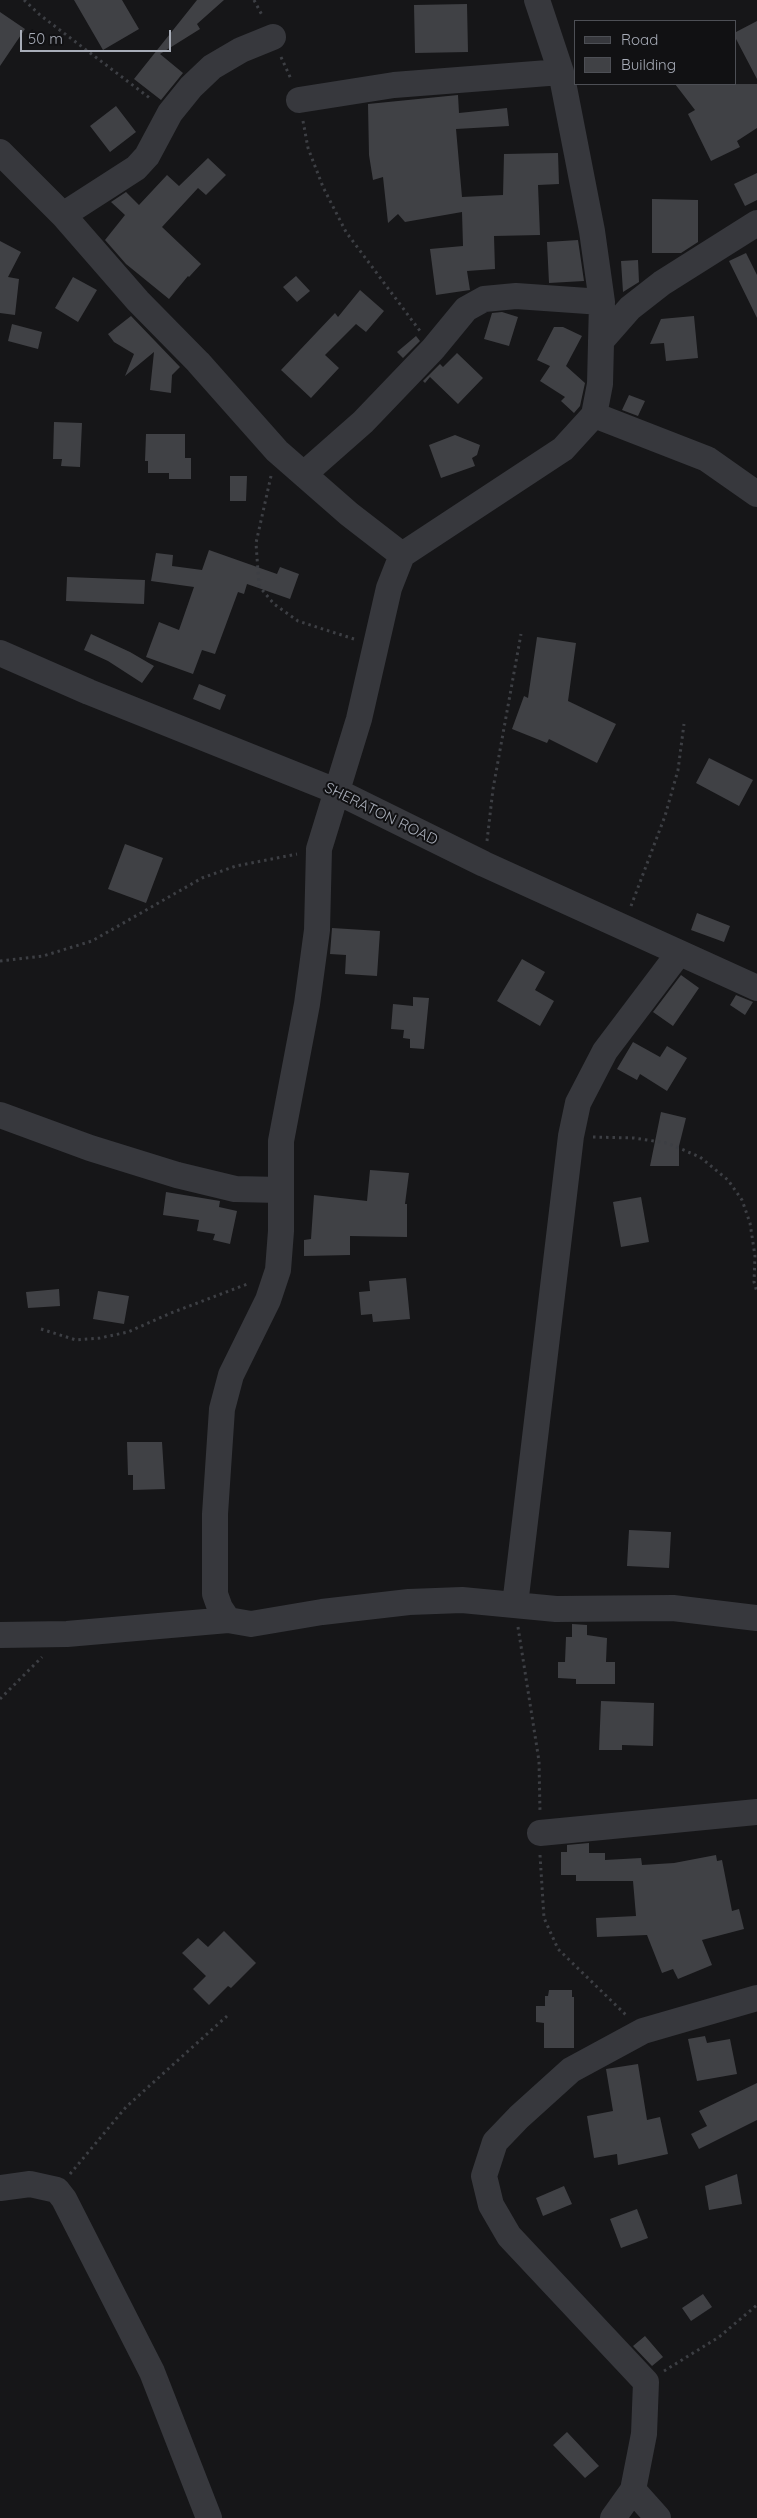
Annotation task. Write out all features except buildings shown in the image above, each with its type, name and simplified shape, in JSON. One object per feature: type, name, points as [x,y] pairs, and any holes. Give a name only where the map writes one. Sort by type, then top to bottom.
[{"type":"street","points":[[228,1620],[220,1608],[215,1594],[215,1514],[222,1409],[231,1376],[268,1300],[278,1270],[281,1231],[281,1141],[307,1004],[317,930],[320,850],[359,719],[389,588],[402,556],[564,449],[594,415],[600,384],[602,302],[584,185],[562,72],[537,0]]},
{"type":"street","points":[[63,215],[136,168],[147,156],[170,113],[191,87],[212,67],[241,50],[272,37]]},
{"type":"street","points":[[299,100],[394,85],[562,72]]},
{"type":"street","points":[[0,152],[63,215],[138,301],[198,362],[277,451],[349,514],[402,556]]},
{"type":"street","points":[[601,341],[630,308],[662,283],[757,223]]},
{"type":"street","points":[[304,474],[363,422],[433,349],[466,309],[484,299],[516,296],[602,302]]},
{"type":"street","points":[[594,415],[707,458],[757,494]]},
{"type":"street","name":"SHERATON ROAD","points":[[0,653],[88,692],[336,791],[484,864],[757,988]]},
{"type":"street","points":[[514,1605],[571,1136],[578,1103],[605,1051],[680,953]]},
{"type":"street","points":[[0,1115],[90,1148],[177,1175],[235,1189],[280,1190]]},
{"type":"street","points":[[0,1635],[67,1634],[228,1620],[251,1624],[322,1612],[409,1602],[462,1600],[556,1610],[673,1608],[757,1618]]},
{"type":"street","points":[[540,1833],[757,1812]]},
{"type":"street","points":[[613,2518],[632,2490],[644,2434],[646,2382],[509,2236],[491,2205],[484,2176],[496,2142],[519,2117],[571,2070],[643,2031],[757,1998]]},
{"type":"street","points":[[0,2188],[30,2184],[57,2190],[94,2256],[152,2372],[209,2518]]},
{"type":"street","points":[[632,2490],[658,2518]]},
{"type":"path","points":[[24,0],[40,15],[170,113]]},
{"type":"path","points":[[254,0],[299,100],[308,148],[346,232],[433,349]]},
{"type":"path","points":[[277,451],[256,543],[259,586],[274,604],[298,622],[376,645]]},
{"type":"path","points":[[484,864],[493,790],[521,634]]},
{"type":"path","points":[[623,928],[642,872],[665,816],[678,770],[684,724]]},
{"type":"path","points":[[0,961],[43,956],[92,941],[168,896],[211,875],[236,866],[320,850]]},
{"type":"path","points":[[571,1136],[634,1138],[667,1143],[700,1157],[728,1180],[742,1200],[750,1223],[754,1256],[754,1282],[757,1292]]},
{"type":"path","points":[[41,1328],[76,1340],[128,1332],[278,1270]]},
{"type":"path","points":[[0,1699],[67,1634]]},
{"type":"path","points":[[57,2190],[126,2107],[227,2016]]},
{"type":"path","points":[[646,2382],[719,2337],[757,2305]]}]
